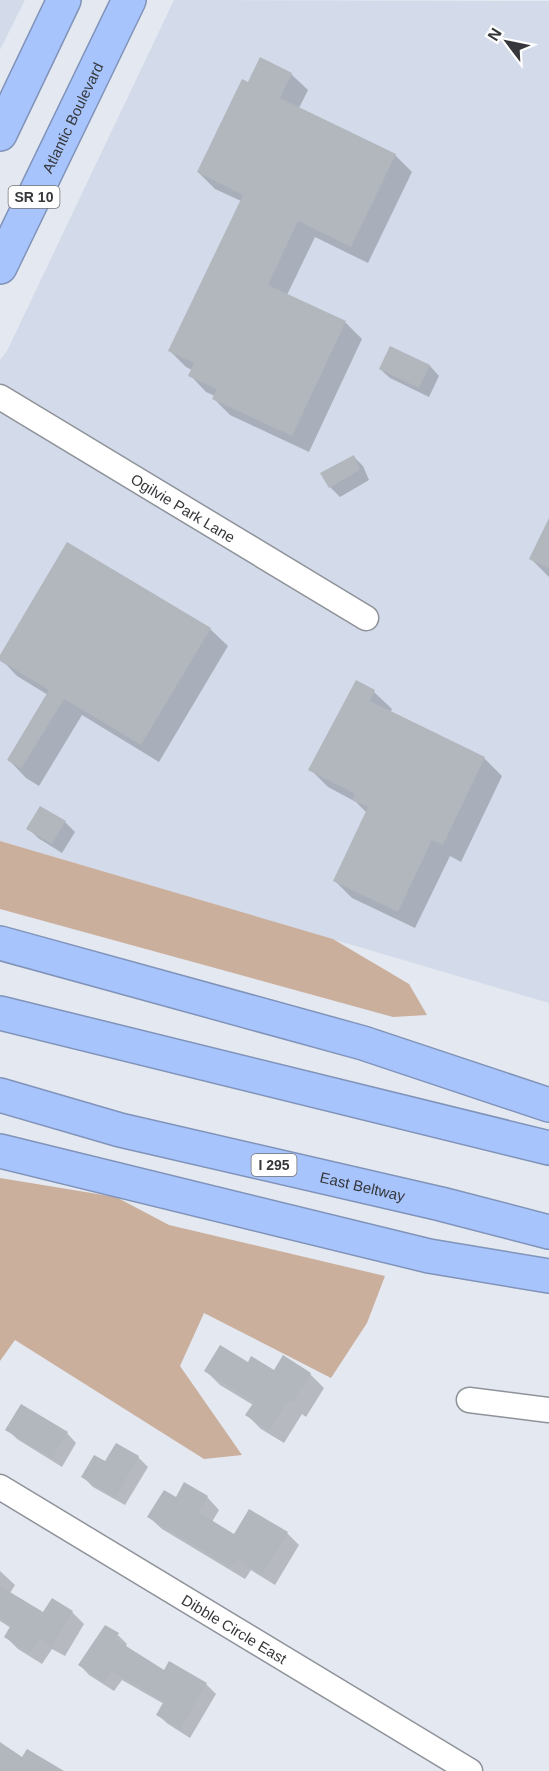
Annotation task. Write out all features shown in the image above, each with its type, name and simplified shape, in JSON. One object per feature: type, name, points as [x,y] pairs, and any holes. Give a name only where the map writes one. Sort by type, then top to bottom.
[{"type":"highway","points":[[0,134],[64,0]]},
{"type":"highway","name":"Atlantic Boulevard","points":[[0,267],[129,0]]},
{"type":"highway","points":[[0,943],[363,1043],[549,1105]]},
{"type":"highway","points":[[0,1013],[549,1148]]},
{"type":"highway","name":"East Beltway","points":[[0,1095],[120,1130],[441,1203],[549,1232]]},
{"type":"highway","points":[[0,1151],[429,1256],[549,1276]]},
{"type":"street","name":"Ogilvie Park Lane","points":[[0,397],[366,618]]},
{"type":"street","points":[[470,1400],[549,1410]]},
{"type":"street","name":"Dibble Circle East","points":[[0,1487],[470,1771]]},
{"type":"shaded area","points":[[0,0],[25,0],[0,50]]},
{"type":"shaded area","points":[[174,0],[549,1],[549,1003],[0,841],[0,360],[7,351]]},
{"type":"shaded area","points":[[0,841],[333,939],[409,984],[427,1015],[393,1017],[0,909]]},
{"type":"shaded area","points":[[0,1178],[116,1197],[169,1225],[385,1276],[367,1323],[331,1378],[204,1313],[180,1366],[242,1455],[204,1459],[15,1340],[0,1361]]},
{"type":"building","points":[[260,57],[292,73],[280,98],[396,154],[351,247],[298,221],[268,285],[346,321],[292,436],[212,399],[217,389],[188,376],[194,363],[168,351],[243,195],[197,172],[242,79],[248,82]]},
{"type":"building","points":[[390,346],[430,365],[419,388],[379,369]]},
{"type":"building","points":[[354,455],[360,470],[329,488],[320,473]]},
{"type":"building","points":[[549,518],[549,569],[529,559]]},
{"type":"building","points":[[67,542],[211,628],[141,745],[64,699],[21,769],[7,760],[49,690],[0,661],[0,655]]},
{"type":"building","points":[[356,680],[375,690],[370,701],[485,757],[443,845],[432,840],[398,912],[333,881],[368,807],[352,800],[355,794],[308,770]]},
{"type":"building","points":[[40,806],[66,821],[52,844],[26,829]]},
{"type":"building","points":[[220,1345],[248,1362],[251,1356],[274,1370],[283,1355],[311,1373],[292,1403],[288,1401],[269,1430],[245,1415],[254,1402],[204,1371]]},
{"type":"building","points":[[21,1404],[68,1432],[52,1458],[5,1430]]},
{"type":"building","points":[[116,1443],[139,1456],[115,1497],[81,1477],[94,1455],[105,1461]]},
{"type":"building","points":[[184,1482],[208,1496],[198,1512],[234,1534],[249,1509],[288,1532],[262,1574],[238,1559],[232,1567],[147,1517],[164,1490],[176,1497]]},
{"type":"building","points":[[0,1586],[43,1612],[52,1598],[73,1611],[52,1646],[40,1638],[30,1653],[4,1637],[11,1625],[0,1618]]},
{"type":"building","points":[[105,1625],[119,1633],[115,1639],[164,1670],[169,1661],[207,1683],[180,1729],[156,1715],[164,1701],[111,1671],[104,1682],[78,1665]]},
{"type":"building","points":[[0,1742],[22,1757],[27,1749],[64,1771],[0,1771]]}]
